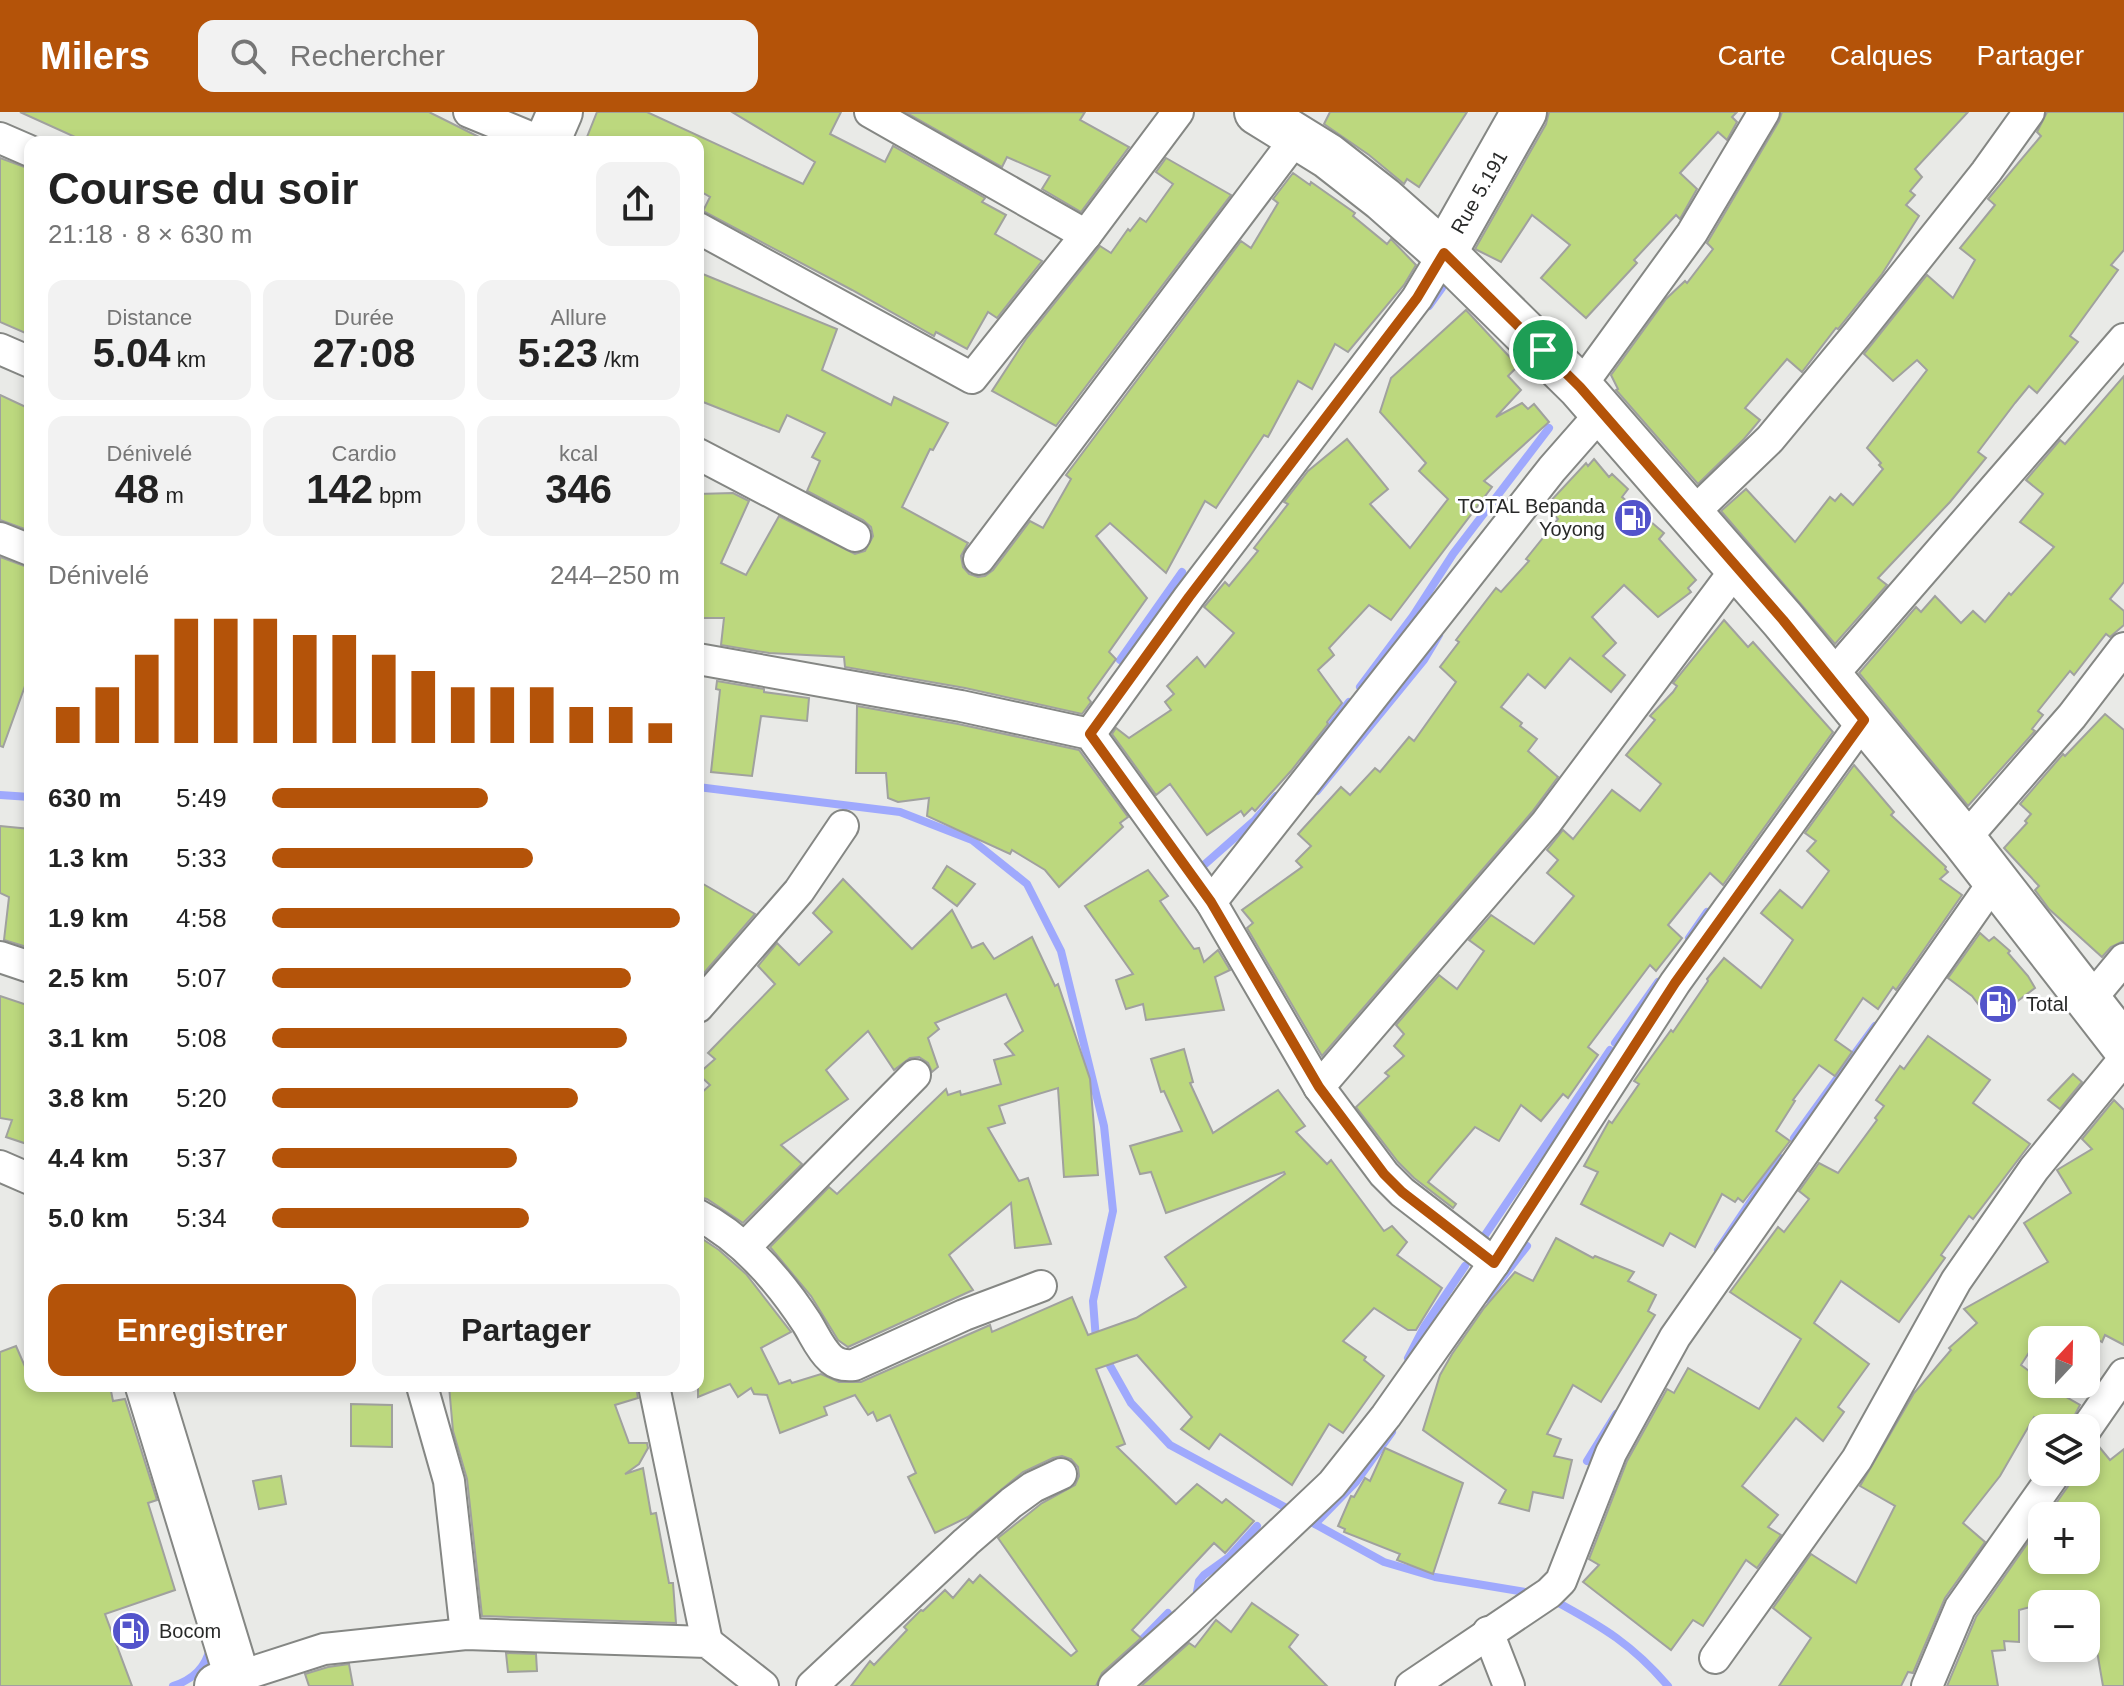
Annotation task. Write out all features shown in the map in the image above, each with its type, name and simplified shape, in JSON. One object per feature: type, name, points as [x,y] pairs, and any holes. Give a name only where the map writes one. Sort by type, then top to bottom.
[{"type":"main road","points":[[547,136],[560,112]]},
{"type":"main road","points":[[1257,112],[1328,156],[1383,199],[1444,253],[1591,400],[1783,620],[1964,840],[2124,1046]]},
{"type":"main road","name":"Rue 5.191","points":[[1444,253],[1524,112]]},
{"type":"main road","points":[[150,1392],[227,1682]]},
{"type":"street","points":[[469,112],[529,136]]},
{"type":"street","points":[[870,112],[1086,235]]},
{"type":"street","points":[[704,231],[972,378],[1086,235],[1178,112]]},
{"type":"street","points":[[1211,902],[1552,469],[1764,112]]},
{"type":"street","points":[[1690,516],[1770,439],[1849,345],[1986,172],[2029,112]]},
{"type":"street","points":[[979,559],[1297,137]]},
{"type":"street","points":[[0,138],[24,148]]},
{"type":"street","name":"Rue 5.191","points":[[1090,734],[1189,597],[1417,298],[1444,253]]},
{"type":"street","points":[[1830,678],[2124,339]]},
{"type":"street","points":[[0,349],[24,359]]},
{"type":"street","points":[[704,457],[855,536]]},
{"type":"street","points":[[0,538],[24,548]]},
{"type":"street","points":[[1319,1087],[1546,823],[1736,569]]},
{"type":"street","points":[[1964,840],[2072,716],[2124,648]]},
{"type":"street","points":[[704,660],[961,706],[1090,734],[1211,902],[1319,1087],[1384,1174],[1402,1192],[1494,1263]]},
{"type":"street","points":[[1114,1686],[1332,1484],[1386,1416],[1494,1263],[1675,983],[1864,720]]},
{"type":"street","points":[[704,1000],[799,891],[843,826]]},
{"type":"street","points":[[1411,1686],[1549,1593],[1561,1581],[1611,1453],[1675,1337],[1995,880]]},
{"type":"street","points":[[0,957],[24,965]]},
{"type":"street","points":[[2090,1000],[2124,959]]},
{"type":"street","points":[[1715,1658],[1857,1459],[1956,1281],[2034,1169],[2124,1059]]},
{"type":"street","points":[[745,1247],[915,1075]]},
{"type":"street","points":[[0,1166],[24,1176]]},
{"type":"street","points":[[704,1219],[745,1247],[771,1273],[808,1324],[823,1351],[835,1363],[844,1366],[854,1365],[964,1315],[1041,1286]]},
{"type":"street","points":[[2096,1414],[2124,1374]]},
{"type":"street","points":[[424,1392],[449,1481],[466,1634]]},
{"type":"street","points":[[655,1392],[707,1642]]},
{"type":"street","points":[[812,1686],[1000,1513],[1033,1487],[1061,1474]]},
{"type":"street","points":[[1927,1686],[1960,1608],[2046,1486]]},
{"type":"street","points":[[1488,1632],[1509,1686]]},
{"type":"street","points":[[227,1682],[324,1649],[466,1634],[707,1642],[763,1686]]},
{"type":"building","points":[[20,112],[429,112],[477,136],[73,136]]},
{"type":"building","points":[[597,112],[647,112],[699,136],[587,136]]},
{"type":"building","points":[[732,112],[841,112],[830,134],[885,162],[893,146],[985,198],[982,202],[1006,215],[995,234],[1042,261],[997,318],[988,312],[967,349],[936,332],[934,336],[704,212],[710,197],[704,194],[704,138],[803,184],[815,162]]},
{"type":"building","points":[[1085,112],[1080,120],[1129,147],[1081,212],[1042,189],[1050,176],[1007,157],[1002,167],[907,113]]},
{"type":"building","points":[[1330,112],[1467,112],[1419,187],[1407,179],[1404,184],[1324,124]]},
{"type":"building","points":[[1549,112],[1737,112],[1732,117],[1737,122],[1727,140],[1718,132],[1680,173],[1697,189],[1680,219],[1676,215],[1586,318],[1541,278],[1570,245],[1532,215],[1501,262],[1475,249],[1546,124]]},
{"type":"building","points":[[1782,112],[1968,112],[1915,169],[1922,177],[1910,191],[1915,195],[1906,205],[1919,216],[1882,274],[1802,372],[1787,359],[1745,408],[1760,420],[1698,484],[1616,390],[1611,375],[1666,299],[1685,281],[1687,283],[1713,249],[1707,243]]},
{"type":"building","points":[[2047,112],[2124,112],[2124,250],[2111,265],[2118,270],[2070,336],[2078,342],[2037,393],[2029,386],[2015,403],[1978,452],[1986,458],[1950,502],[1878,578],[1887,585],[1835,644],[1721,511],[1746,489],[1795,542],[1830,497],[1835,501],[1841,494],[1853,505],[1883,469],[1867,448],[1927,370],[1917,360],[1893,381],[1864,354],[1927,275],[1953,298],[1975,260],[1960,248],[1995,205],[1988,199],[2041,136],[2037,132]]},
{"type":"building","points":[[0,158],[24,167],[24,332],[0,322]]},
{"type":"building","points":[[1166,158],[1231,195],[1056,426],[992,391],[1026,339],[1100,246],[1111,253],[1140,218],[1146,222],[1173,184],[1156,172]]},
{"type":"building","points":[[1293,173],[1355,213],[1353,216],[1387,244],[1391,239],[1416,265],[1404,285],[1348,352],[1335,344],[1312,389],[1298,381],[1268,437],[1264,435],[1216,508],[1205,501],[1166,573],[1110,523],[1096,536],[1147,598],[1109,652],[1116,659],[1088,698],[1091,702],[1082,714],[965,688],[845,667],[844,657],[769,653],[721,645],[724,618],[704,618],[704,494],[733,493],[749,501],[721,563],[746,575],[779,516],[855,554],[865,551],[873,536],[871,527],[863,520],[807,491],[820,461],[812,457],[825,433],[787,415],[779,432],[704,402],[704,274],[837,329],[822,370],[891,405],[894,397],[948,423],[933,450],[930,449],[902,507],[968,543],[961,556],[963,567],[969,574],[978,577],[993,570],[1030,521],[1043,528],[1071,479],[1066,475],[1241,241],[1251,248],[1278,203],[1273,199]]},
{"type":"building","points":[[1466,310],[1518,366],[1508,376],[1521,390],[1496,417],[1522,403],[1528,409],[1534,404],[1549,422],[1484,481],[1492,487],[1391,620],[1369,605],[1329,648],[1334,655],[1318,670],[1342,703],[1291,771],[1255,811],[1252,808],[1244,816],[1241,811],[1207,835],[1170,784],[1156,795],[1112,734],[1116,728],[1129,738],[1171,710],[1165,702],[1174,694],[1167,686],[1197,657],[1205,667],[1234,633],[1204,607],[1225,582],[1229,586],[1258,551],[1254,548],[1288,504],[1284,502],[1308,471],[1347,439],[1388,489],[1370,504],[1410,548],[1448,499],[1419,471],[1426,463],[1380,412],[1391,378]]},
{"type":"building","points":[[2124,376],[2124,582],[2110,599],[2124,611],[2124,625],[2110,637],[2106,634],[2074,675],[2070,671],[2038,711],[2043,715],[2032,729],[2035,731],[1968,806],[1859,673],[1916,607],[1921,612],[1935,596],[1961,623],[1973,611],[1985,622],[2054,547],[2020,522],[2043,494],[2026,480],[2060,440],[2065,444]]},
{"type":"building","points":[[0,395],[24,406],[24,529],[0,520]]},
{"type":"building","points":[[1594,459],[1609,477],[1612,474],[1628,489],[1622,497],[1664,533],[1659,539],[1696,580],[1688,588],[1691,592],[1658,617],[1624,585],[1592,617],[1616,643],[1603,656],[1625,675],[1611,692],[1570,658],[1545,688],[1528,674],[1501,707],[1537,739],[1528,751],[1558,777],[1532,812],[1322,1056],[1247,928],[1253,923],[1242,910],[1302,867],[1296,861],[1311,846],[1298,834],[1341,787],[1350,795],[1375,768],[1380,772],[1409,737],[1414,741],[1456,682],[1440,667],[1459,642],[1456,640],[1496,588],[1501,592],[1529,561],[1526,559],[1558,519],[1546,506],[1586,463],[1588,466]]},
{"type":"building","points":[[0,557],[24,566],[24,689],[3,747],[0,746]]},
{"type":"building","points":[[1724,620],[1748,647],[1753,642],[1833,732],[1723,885],[1710,873],[1668,925],[1682,938],[1656,971],[1650,965],[1588,1047],[1598,1055],[1568,1098],[1563,1094],[1541,1121],[1521,1105],[1499,1141],[1475,1127],[1428,1182],[1456,1204],[1453,1208],[1398,1162],[1356,1107],[1389,1076],[1385,1073],[1404,1056],[1394,1046],[1404,1034],[1396,1025],[1439,975],[1457,989],[1484,951],[1469,940],[1491,915],[1534,944],[1574,896],[1547,873],[1558,860],[1547,850],[1563,830],[1573,839],[1612,790],[1640,811],[1661,784],[1626,755],[1655,720],[1650,716],[1673,692],[1677,686],[1673,683]]},
{"type":"building","points":[[717,681],[809,698],[807,721],[761,716],[752,776],[711,772],[720,690],[716,689]]},
{"type":"building","points":[[857,706],[1079,750],[1128,817],[1120,823],[1123,827],[1059,887],[1045,870],[1012,850],[1010,854],[927,816],[929,798],[898,802],[888,798],[886,773],[856,773]]},
{"type":"building","points":[[2105,714],[2124,730],[2124,941],[2111,947],[2102,957],[2049,909],[2035,890],[2039,886],[2004,848],[2027,823],[2025,821],[2031,814],[2020,804],[2063,754],[2065,756]]},
{"type":"building","points":[[1854,765],[1894,812],[1891,815],[1946,867],[1948,872],[1940,879],[1962,895],[1896,990],[1893,987],[1878,1009],[1863,998],[1835,1040],[1852,1052],[1835,1076],[1819,1065],[1793,1100],[1776,1131],[1790,1141],[1743,1202],[1738,1198],[1735,1202],[1722,1194],[1695,1247],[1670,1233],[1663,1246],[1581,1204],[1598,1172],[1584,1166],[1609,1121],[1612,1123],[1639,1084],[1634,1081],[1671,1030],[1673,1032],[1724,958],[1761,988],[1793,940],[1761,913],[1780,890],[1802,908],[1829,871],[1807,851],[1816,841],[1805,833]]},
{"type":"building","points":[[0,826],[24,828],[24,946],[4,940],[9,897],[0,893]]},
{"type":"building","points":[[947,866],[975,884],[957,906],[933,888]]},
{"type":"building","points":[[1148,870],[1168,896],[1160,901],[1194,949],[1199,948],[1204,962],[1218,950],[1230,970],[1215,977],[1224,1010],[1146,1020],[1143,1004],[1126,1009],[1116,980],[1133,974],[1085,906]]},
{"type":"building","points":[[843,879],[912,949],[952,910],[972,948],[983,943],[994,959],[1032,937],[1055,986],[1058,984],[1090,1079],[1098,1175],[1064,1177],[1058,1088],[999,1106],[1005,1123],[988,1128],[1019,1181],[1028,1178],[1051,1244],[1015,1248],[1011,1203],[949,1255],[973,1290],[848,1347],[838,1340],[811,1296],[770,1247],[829,1187],[837,1194],[946,1089],[948,1095],[960,1091],[961,1095],[1001,1084],[994,1060],[1014,1055],[1005,1044],[1023,1031],[1006,994],[935,1023],[939,1029],[928,1038],[938,1067],[932,1072],[928,1063],[919,1057],[910,1058],[894,1070],[868,1031],[826,1070],[848,1099],[781,1145],[802,1164],[743,1223],[704,1198],[704,1090],[710,1085],[704,1080],[704,1069],[715,1059],[708,1053],[775,984],[758,966],[777,943],[799,965],[832,932],[813,913]]},
{"type":"building","points":[[704,884],[755,914],[704,973]]},
{"type":"building","points":[[1980,933],[1989,941],[1994,937],[2010,951],[2008,953],[2035,988],[1991,1021],[1972,996],[1948,978]]},
{"type":"building","points":[[0,996],[24,1004],[24,1143],[6,1137],[12,1120],[0,1118]]},
{"type":"building","points":[[1928,1036],[1990,1080],[1973,1103],[2030,1144],[1973,1219],[1969,1216],[1941,1255],[1945,1258],[1899,1322],[1841,1281],[1814,1323],[1869,1364],[1838,1407],[1844,1412],[1823,1441],[1796,1418],[1742,1486],[1778,1515],[1768,1527],[1781,1535],[1757,1568],[1746,1560],[1703,1626],[1693,1620],[1671,1650],[1583,1582],[1599,1565],[1589,1559],[1627,1461],[1667,1389],[1674,1393],[1688,1368],[1759,1409],[1801,1339],[1730,1292],[1778,1227],[1784,1232],[1809,1199],[1799,1191],[1819,1163],[1838,1173],[1877,1120],[1875,1118],[1884,1106],[1876,1100],[1900,1066],[1904,1069]]},
{"type":"building","points":[[1184,1049],[1193,1082],[1190,1083],[1213,1133],[1278,1090],[1305,1126],[1296,1132],[1327,1164],[1331,1160],[1384,1231],[1392,1226],[1407,1242],[1397,1255],[1442,1288],[1416,1330],[1408,1330],[1374,1308],[1343,1341],[1366,1357],[1364,1360],[1384,1376],[1343,1433],[1329,1424],[1292,1485],[1220,1434],[1209,1449],[1181,1429],[1192,1417],[1137,1355],[1096,1369],[1125,1444],[1117,1447],[1176,1504],[1197,1484],[1222,1503],[1226,1499],[1254,1521],[1225,1553],[1214,1543],[1132,1630],[1141,1638],[1102,1673],[1096,1686],[851,1686],[870,1661],[874,1665],[907,1630],[904,1627],[921,1610],[945,1590],[953,1598],[969,1579],[973,1583],[980,1575],[1071,1656],[1077,1651],[998,1538],[1042,1503],[1075,1485],[1079,1476],[1078,1467],[1071,1459],[1062,1456],[1053,1458],[1023,1472],[968,1517],[935,1533],[908,1477],[916,1473],[890,1415],[877,1421],[873,1412],[868,1415],[855,1395],[824,1407],[827,1415],[780,1433],[767,1395],[754,1394],[751,1388],[738,1397],[730,1384],[698,1397],[698,1392],[704,1392],[704,1240],[746,1274],[791,1332],[761,1348],[779,1384],[821,1374],[839,1382],[861,1382],[990,1325],[992,1332],[1072,1297],[1088,1335],[1136,1318],[1186,1287],[1165,1257],[1285,1174],[1166,1213],[1151,1172],[1140,1174],[1130,1146],[1182,1131],[1164,1091],[1161,1092],[1151,1059]]},
{"type":"building","points":[[2073,1074],[2082,1082],[2060,1109],[2048,1100]]},
{"type":"building","points":[[2114,1100],[2124,1110],[2124,1345],[2105,1335],[2100,1341],[2100,1326],[2028,1326],[2028,1354],[2021,1365],[2028,1370],[2028,1398],[2068,1398],[2080,1405],[2075,1414],[2028,1414],[2028,1427],[2000,1476],[1963,1523],[1985,1542],[1945,1598],[1913,1673],[1908,1672],[1901,1686],[1779,1686],[1811,1638],[1773,1608],[1811,1554],[1856,1583],[1895,1506],[1860,1486],[1914,1393],[1951,1350],[1949,1348],[1977,1323],[1964,1309],[2048,1262],[2024,1223],[2071,1193],[2057,1170],[2092,1149],[2082,1139]]},
{"type":"building","points":[[1556,1238],[1593,1258],[1595,1256],[1634,1272],[1628,1281],[1656,1295],[1648,1311],[1655,1315],[1601,1402],[1573,1385],[1547,1434],[1561,1439],[1554,1456],[1572,1460],[1563,1498],[1533,1492],[1529,1511],[1499,1503],[1506,1490],[1423,1430],[1440,1375],[1452,1354],[1484,1308],[1515,1272],[1533,1281]]},
{"type":"building","points":[[16,1346],[24,1364],[24,1392],[111,1392],[113,1401],[125,1399],[157,1500],[148,1503],[175,1590],[105,1614],[132,1686],[0,1686],[0,1352]]},
{"type":"building","points":[[450,1392],[637,1392],[638,1398],[615,1405],[629,1443],[647,1443],[648,1448],[639,1464],[625,1474],[643,1468],[651,1514],[656,1513],[669,1583],[673,1583],[676,1623],[482,1616],[467,1479],[453,1431]]},
{"type":"building","points":[[351,1404],[392,1405],[392,1447],[351,1446]]},
{"type":"building","points":[[1385,1448],[1463,1483],[1433,1574],[1397,1560],[1400,1554],[1344,1532],[1345,1529],[1338,1526],[1351,1496],[1354,1497],[1365,1478],[1370,1481]]},
{"type":"building","points":[[2100,1448],[2110,1460],[2124,1449],[2124,1686],[2103,1686],[2099,1662],[2100,1590],[2028,1590],[2028,1608],[2019,1610],[2019,1642],[2004,1641],[2005,1650],[1992,1651],[1998,1686],[1947,1686],[1976,1617],[2028,1543],[2028,1574],[2100,1574],[2100,1502],[2057,1502],[2068,1486],[2100,1486]]},
{"type":"building","points":[[281,1476],[286,1504],[259,1509],[253,1481]]},
{"type":"building","points":[[1252,1603],[1298,1635],[1289,1647],[1327,1686],[1141,1686],[1189,1643],[1195,1647],[1216,1620],[1231,1632]]},
{"type":"building","points":[[506,1653],[536,1654],[537,1671],[508,1672]]},
{"type":"building","points":[[349,1664],[353,1686],[309,1686],[305,1674]]},
{"type":"waterway","points":[[1429,306],[1442,288]]},
{"type":"waterway","points":[[1360,687],[1413,616],[1453,554],[1549,428]]},
{"type":"waterway","points":[[1120,660],[1182,572]]},
{"type":"waterway","points":[[1317,791],[1424,660],[1439,635]]},
{"type":"waterway","points":[[1304,760],[1349,702]]},
{"type":"waterway","points":[[704,788],[900,812],[972,840],[1027,884],[1061,951],[1104,1126],[1113,1211],[1093,1301],[1096,1340]]},
{"type":"waterway","points":[[0,795],[24,797]]},
{"type":"waterway","points":[[1196,872],[1255,820],[1276,796]]},
{"type":"waterway","points":[[1689,938],[1707,912]]},
{"type":"waterway","points":[[1615,1043],[1658,982]]},
{"type":"waterway","points":[[1853,1056],[1875,1026]]},
{"type":"waterway","points":[[1483,1238],[1610,1050]]},
{"type":"waterway","points":[[1794,1138],[1849,1062]]},
{"type":"waterway","points":[[1718,1250],[1780,1158]]},
{"type":"waterway","points":[[1486,1299],[1527,1246]]},
{"type":"waterway","points":[[1408,1358],[1424,1327],[1465,1266]]},
{"type":"waterway","points":[[1104,1355],[1131,1403],[1170,1445],[1292,1511]]},
{"type":"waterway","points":[[1587,1461],[1616,1414]]},
{"type":"waterway","points":[[1315,1524],[1356,1482],[1392,1432]]},
{"type":"waterway","points":[[1304,1518],[1384,1562],[1435,1577],[1531,1593]]},
{"type":"waterway","points":[[1197,1592],[1204,1575],[1229,1557],[1257,1526]]},
{"type":"waterway","points":[[1555,1601],[1616,1638],[1668,1686]]},
{"type":"waterway","points":[[1126,1656],[1168,1613]]},
{"type":"waterway","points":[[173,1686],[197,1672],[210,1648]]},
{"type":"place","name":"TOTAL Bepanda Yoyong","points":[[1633,518]]},
{"type":"place","name":"Total","points":[[1998,1004]]},
{"type":"place","name":"Bocom","points":[[131,1631]]},
{"type":"route","points":[[1444,253],[1543,350],[1580,387],[1783,620],[1864,720],[1675,983],[1494,1263],[1402,1192],[1384,1174],[1319,1087],[1211,902],[1090,734],[1189,597],[1417,298],[1444,253]]}]
